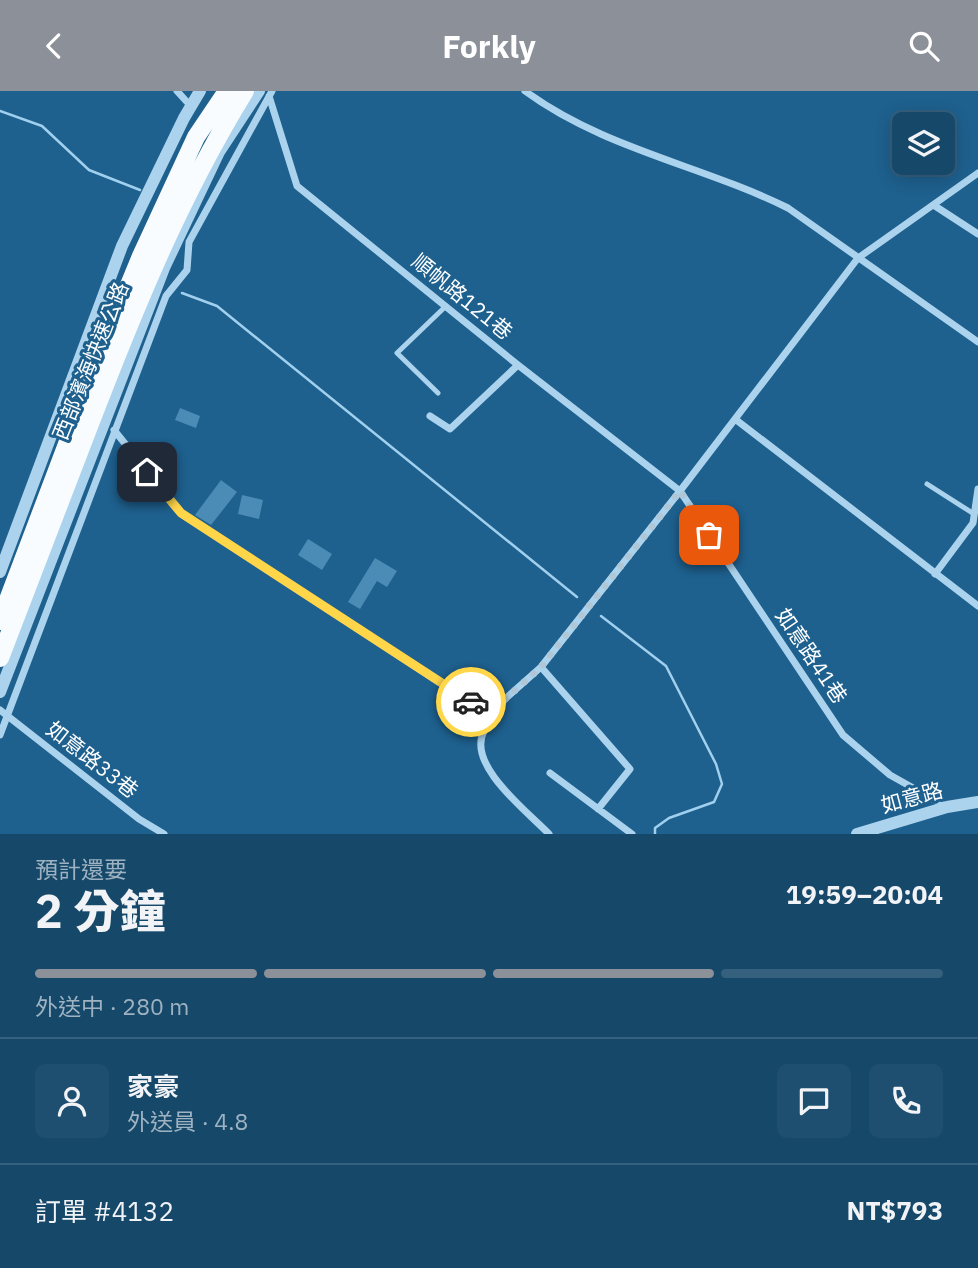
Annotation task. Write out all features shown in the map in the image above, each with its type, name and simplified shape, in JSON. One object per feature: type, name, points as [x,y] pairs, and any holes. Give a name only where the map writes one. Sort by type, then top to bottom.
[{"type":"highway","name":"西部濱海快速公路","points":[[0,621],[141,256],[196,137],[226,91]]},
{"type":"highway","name":"西部濱海快速公路","points":[[0,658],[155,261],[211,146],[245,91]]},
{"type":"street","points":[[177,91],[187,102]]},
{"type":"street","points":[[2,561],[122,246],[184,118],[200,91]]},
{"type":"street","points":[[524,91],[576,124],[664,160],[763,195],[788,208],[978,342]]},
{"type":"street","points":[[0,735],[166,296],[187,271],[189,242],[267,93]]},
{"type":"street","points":[[0,692],[164,268],[219,152],[267,93]]},
{"type":"street","name":"順帆路121巷","points":[[267,93],[297,186],[518,365],[680,491]]},
{"type":"street","points":[[549,834],[518,802],[509,797],[489,772],[481,747],[483,732],[504,700],[541,667],[858,258],[978,173]]},
{"type":"street","points":[[935,206],[978,234]]},
{"type":"street","points":[[430,416],[450,429],[518,365]]},
{"type":"street","points":[[735,419],[978,606]]},
{"type":"street","points":[[114,430],[181,513],[494,718]]},
{"type":"street","points":[[935,574],[973,523],[978,489]]},
{"type":"street","name":"如意路41巷","points":[[680,491],[843,735],[890,775],[947,807]]},
{"type":"street","points":[[541,667],[630,769],[598,809]]},
{"type":"street","name":"如意路33巷","points":[[0,710],[139,819],[164,834]]},
{"type":"street","points":[[550,773],[632,834]]},
{"type":"street","name":"如意路","points":[[857,834],[947,807],[978,802]]},
{"type":"lane","points":[[438,393],[397,353],[446,306]]},
{"type":"lane","points":[[927,484],[974,514]]},
{"type":"building","points":[[180,408],[200,416],[196,428],[175,420]]},
{"type":"building","points":[[221,480],[237,492],[211,525],[195,515]]},
{"type":"building","points":[[242,495],[263,500],[259,519],[238,514]]},
{"type":"building","points":[[308,539],[332,554],[322,570],[298,555]]},
{"type":"building","points":[[375,558],[397,571],[387,587],[377,581],[360,609],[348,602]]},
{"type":"waterway","points":[[0,111],[42,126],[89,170],[140,190]]},
{"type":"waterway","points":[[182,293],[217,306],[577,597]]},
{"type":"waterway","points":[[601,616],[666,666],[716,764],[722,784],[714,802],[669,818],[655,828],[655,834]]},
{"type":"way so far","points":[[471,702],[494,718],[504,700],[541,667],[680,491],[709,535]]},
{"type":"route","points":[[147,472],[181,513],[471,702]]}]
